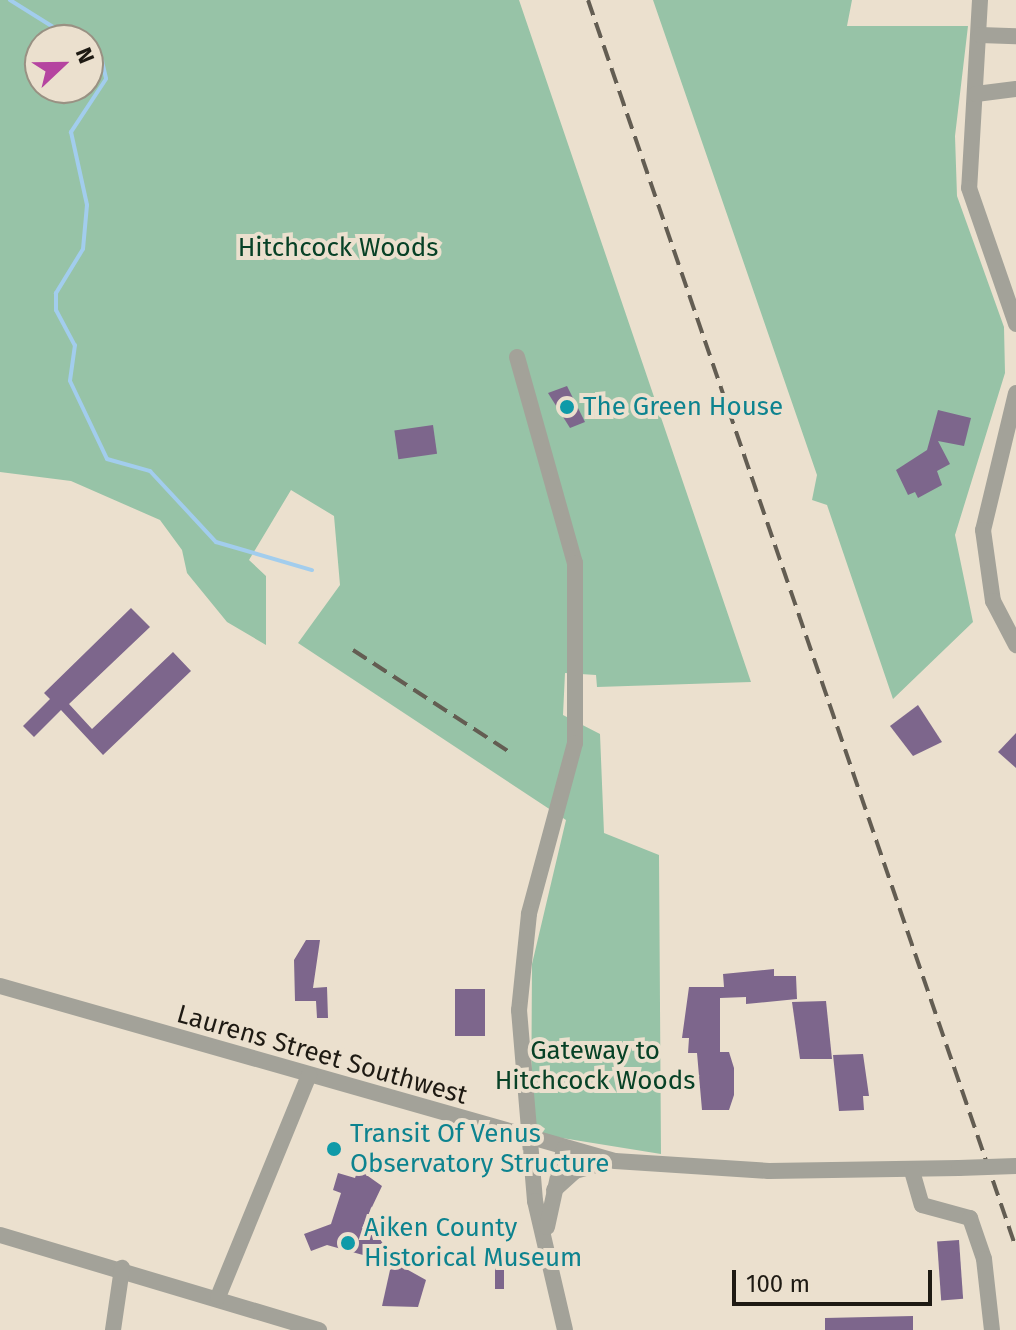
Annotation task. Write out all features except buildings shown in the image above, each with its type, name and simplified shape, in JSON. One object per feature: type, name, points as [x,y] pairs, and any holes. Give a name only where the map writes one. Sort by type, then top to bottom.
[{"type":"street","points":[[980,0],[972,205],[1016,324]]},
{"type":"street","points":[[980,35],[1016,36]]},
{"type":"street","points":[[976,94],[1016,89]]},
{"type":"street","points":[[517,357],[575,563],[578,658],[575,743],[522,959],[528,1138],[565,1330]]},
{"type":"street","points":[[1016,393],[983,530],[993,601],[1016,645]]},
{"type":"street","name":"Laurens Street Southwest","points":[[0,986],[564,1149],[615,1161],[912,1171],[1016,1166]]},
{"type":"street","points":[[218,1297],[309,1075]]},
{"type":"street","points":[[546,1240],[553,1191],[564,1149]]},
{"type":"street","points":[[553,1191],[575,1171],[615,1161]]},
{"type":"street","points":[[912,1171],[922,1205],[970,1218],[984,1259],[992,1330]]},
{"type":"street","points":[[0,1235],[218,1297],[311,1329]]},
{"type":"street","points":[[113,1330],[122,1268]]},
{"type":"green space","name":"Hitchcock Woods","points":[[0,0],[519,0],[751,682],[597,687],[596,675],[565,673],[563,715],[600,734],[604,833],[659,855],[661,1154],[531,1133],[532,964],[566,820],[298,643],[340,585],[334,516],[291,490],[249,560],[266,576],[266,645],[227,622],[187,573],[182,550],[160,520],[71,481],[0,472]]},
{"type":"green space","points":[[653,0],[852,0],[847,26],[968,26],[955,136],[957,196],[1004,327],[1005,373],[955,535],[973,622],[893,699],[827,505],[812,500],[817,475]]},
{"type":"waterway","points":[[10,0],[48,24]]},
{"type":"waterway","points":[[104,70],[104,82]]},
{"type":"waterway","points":[[89,104],[71,132],[87,205],[83,249],[56,293],[56,310],[75,345],[70,381],[107,459],[150,471],[216,542],[312,570]]},
{"type":"railway","points":[[588,0],[1016,1248]]},
{"type":"railway","points":[[353,650],[511,753]]},
{"type":"place","name":"The Green House","points":[[567,407]]},
{"type":"place","name":"Transit Of Venus Observatory Structure","points":[[334,1149]]},
{"type":"place","name":"Aiken County Historical Museum","points":[[348,1243]]},
{"type":"park label","name":"Gateway to Hitchcock Woods","points":[[595,1066]]}]
